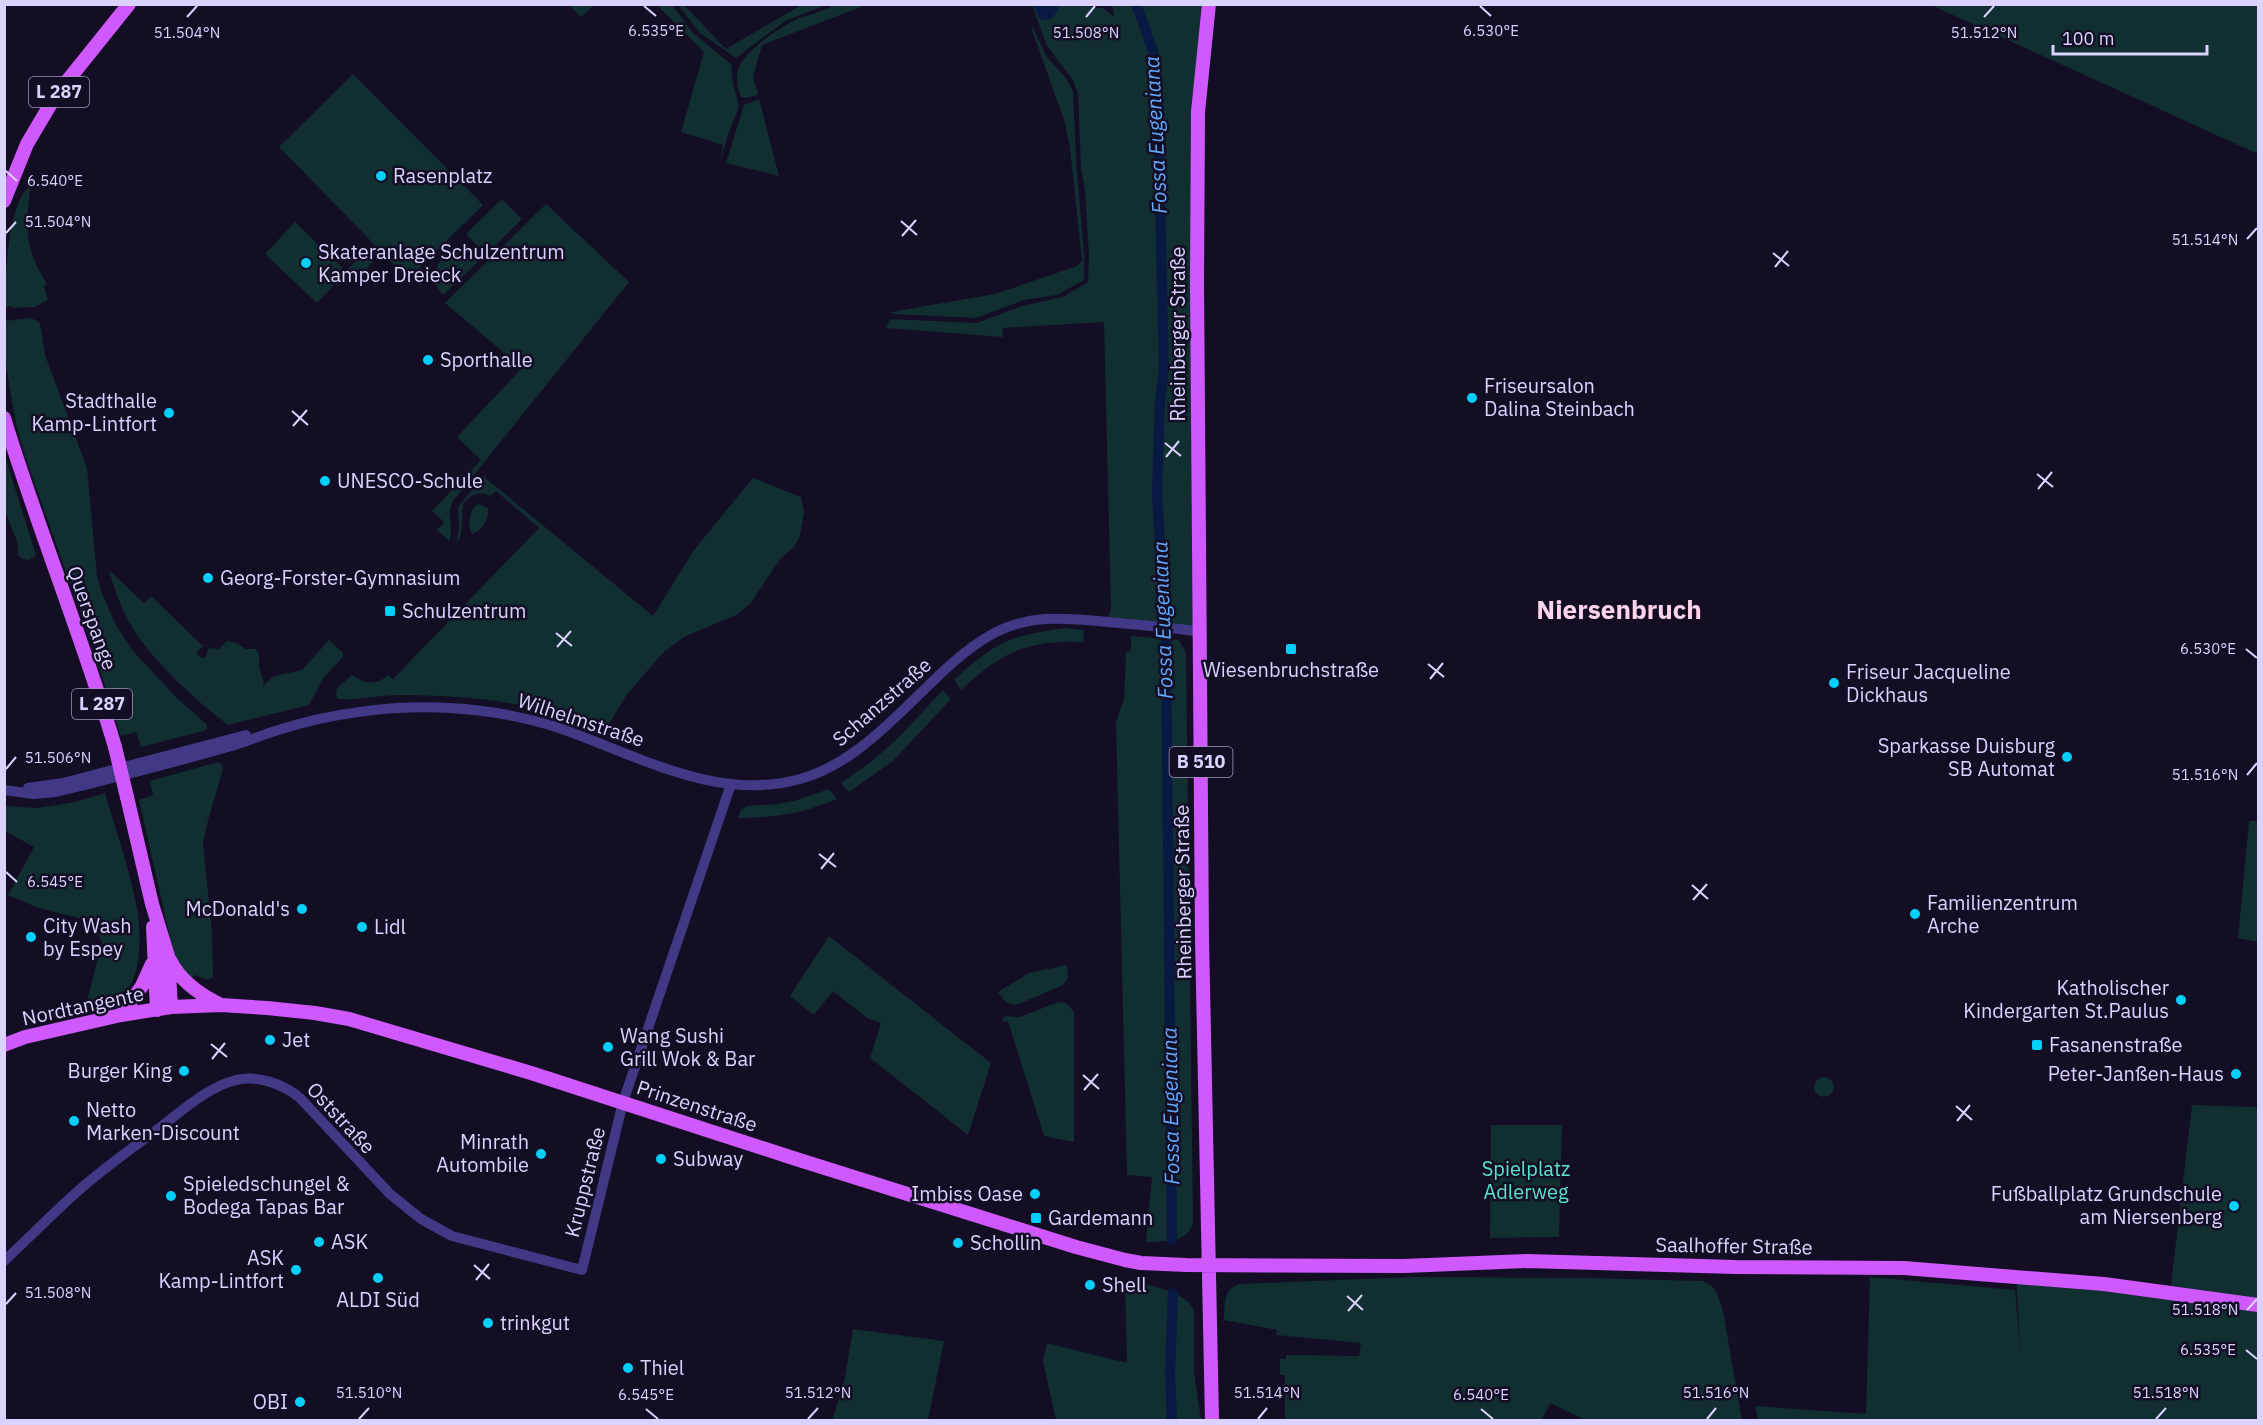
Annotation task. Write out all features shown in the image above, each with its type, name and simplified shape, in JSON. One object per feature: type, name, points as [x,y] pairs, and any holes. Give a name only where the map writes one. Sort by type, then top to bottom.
[{"type":"main road","name":"L 287","points":[[4,201],[27,144],[56,95],[129,4]]},
{"type":"main road","name":"Rheinberger Straße","points":[[1209,4],[1198,112],[1197,305],[1208,1265],[1212,1420]]},
{"type":"main road","name":"Querspange","points":[[4,418],[53,566],[102,702],[115,747],[152,904],[161,956],[164,1009]]},
{"type":"main road","name":"L 287","points":[[161,956],[190,986],[221,1005]]},
{"type":"main road","points":[[121,1015],[161,956]]},
{"type":"main road","name":"Prinzenstraße","points":[[164,1009],[221,1005],[315,1013],[349,1019],[623,1102],[793,1158],[1110,1257],[1141,1263],[1208,1265]]},
{"type":"main road","name":"Nordtangente","points":[[4,1045],[26,1037],[121,1015],[164,1009]]},
{"type":"main road","name":"Saalhoffer Straße","points":[[1208,1265],[1404,1266],[1527,1261],[1735,1267],[1904,1268],[2104,1284],[2259,1305]]},
{"type":"street","name":"Schanzstraße","points":[[731,784],[759,785],[787,782],[814,775],[839,762],[873,738],[974,646],[1010,626],[1032,620],[1059,618],[1200,632]]},
{"type":"street","name":"Wilhelmstraße","points":[[7,790],[34,794],[56,792],[230,747],[274,731],[349,714],[400,708],[450,708],[500,713],[551,725],[691,777],[731,784]]},
{"type":"street","points":[[623,1102],[731,784]]},
{"type":"street","name":"Oststraße","points":[[4,1261],[80,1189],[186,1107],[218,1087],[237,1080],[262,1079],[284,1087],[300,1098],[376,1181],[395,1199],[421,1218],[452,1236],[582,1270]]},
{"type":"street","name":"Kruppstraße","points":[[582,1270],[623,1102]]},
{"type":"green space","points":[[835,4],[866,5],[762,45],[753,77],[758,95],[741,97],[737,73],[750,52],[788,24]]},
{"type":"green space","points":[[569,5],[594,5],[581,17]]},
{"type":"green space","points":[[657,5],[672,5],[692,32],[731,64],[739,107],[720,162],[723,145],[681,132],[704,52]]},
{"type":"green space","points":[[678,5],[684,5],[726,49],[801,5],[826,5],[785,21],[736,58],[700,33]]},
{"type":"green space","points":[[1032,5],[1091,5],[1092,8],[1103,8],[1114,17],[1112,5],[1209,5],[1202,67],[1200,631],[1108,618],[1111,609],[1104,322],[1002,328],[1003,337],[886,328],[890,319],[977,323],[1022,306],[1063,297],[1088,282],[1089,256],[1085,190],[1081,168],[1078,94],[1073,80],[1047,46]]},
{"type":"green space","points":[[1931,5],[2258,5],[2258,154]]},
{"type":"green space","points":[[1031,27],[1047,57],[1066,78],[1073,91],[1084,280],[1057,295],[1024,300],[976,318],[893,314],[891,312],[995,294],[1077,266],[1082,261],[1070,148],[1065,123]]},
{"type":"green space","name":"Rasenplatz","points":[[353,74],[483,205],[408,279],[279,147]]},
{"type":"green space","points":[[759,99],[779,176],[726,163],[744,105]]},
{"type":"green space","points":[[30,187],[28,237],[34,259],[47,284],[44,286],[48,300],[35,307],[5,307],[9,242],[17,207],[23,194]]},
{"type":"green space","points":[[502,199],[522,219],[486,255],[466,234]]},
{"type":"green space","points":[[546,204],[629,282],[453,501],[450,511],[451,536],[449,541],[437,530],[444,522],[432,511],[481,460],[457,437],[522,368],[445,303]]},
{"type":"green space","name":"Skateranlage Schulzentrum Kamper Dreieck","points":[[295,222],[346,271],[364,253],[373,262],[356,281],[346,272],[317,303],[265,254]]},
{"type":"green space","points":[[462,248],[483,257],[443,295],[436,280],[437,266],[447,255]]},
{"type":"green space","points":[[31,318],[39,322],[45,355],[87,468],[97,576],[102,594],[116,625],[133,651],[175,696],[207,725],[207,730],[141,747],[136,732],[121,736],[16,424],[5,360],[5,321]]},
{"type":"green space","points":[[4,453],[36,555],[29,560],[22,559],[18,555],[18,544],[5,511]]},
{"type":"green space","points":[[483,476],[653,616],[694,550],[753,478],[801,497],[804,512],[800,536],[794,547],[780,559],[750,604],[736,615],[684,637],[663,653],[627,694],[605,731],[555,713],[503,702],[398,695],[338,699],[337,688],[352,675],[370,682],[379,681],[388,675],[393,679],[539,528],[496,491],[490,496],[479,494],[472,496],[463,504],[461,534],[456,544],[459,529],[458,507]]},
{"type":"green space","points":[[478,504],[488,508],[488,516],[482,527],[472,534],[470,518]]},
{"type":"green space","points":[[109,570],[144,603],[151,596],[203,646],[196,653],[202,658],[206,657],[208,649],[219,649],[227,641],[246,649],[256,649],[259,655],[263,686],[274,676],[302,670],[329,640],[343,653],[343,657],[324,677],[309,705],[228,725],[187,691],[148,650],[126,616]]},
{"type":"green space","points":[[1066,628],[1084,630],[1083,642],[1046,643],[1016,651],[989,666],[961,690],[954,680],[981,657],[1004,642],[1030,634]]},
{"type":"green space","points":[[1131,636],[1178,640],[1186,656],[1193,1221],[1187,1234],[1175,1240],[1160,1242],[1146,1242],[1152,1177],[1127,1175],[1116,722],[1124,699],[1126,652],[1131,651]]},
{"type":"green space","points":[[943,690],[951,699],[894,760],[849,792],[841,783],[871,762],[899,737]]},
{"type":"green space","points":[[218,762],[223,769],[203,844],[212,931],[213,977],[208,980],[195,975],[189,980],[176,960],[172,946],[139,800],[153,795],[150,781]]},
{"type":"green space","points":[[829,789],[837,799],[813,808],[777,816],[738,818],[741,810],[747,806],[794,801]]},
{"type":"green space","points":[[105,793],[134,894],[140,939],[138,963],[132,982],[127,989],[113,998],[85,1008],[102,943],[97,931],[82,919],[36,907],[8,895],[34,847],[5,831],[5,806],[37,808],[75,802]]},
{"type":"green space","points":[[2249,821],[2258,821],[2258,942],[2238,938]]},
{"type":"green space","points":[[829,936],[991,1063],[968,1135],[870,1058],[881,1023],[867,1018],[833,991],[814,1015],[790,996]]},
{"type":"green space","points":[[1067,965],[1068,978],[1063,985],[1019,1004],[1009,1004],[998,992],[1029,973]]},
{"type":"green space","points":[[1058,1002],[1066,1003],[1074,1012],[1074,1142],[1044,1136],[1008,1021],[1002,1022],[1004,1016],[1020,1017]]},
{"type":"green space","points":[[1824,1077],[1831,1080],[1834,1087],[1831,1094],[1824,1097],[1817,1094],[1814,1087],[1817,1080]]},
{"type":"green space","points":[[2192,1105],[2258,1107],[2258,1420],[1758,1420],[1755,1406],[1866,1414],[1870,1277],[2015,1290],[2021,1356],[2016,1277],[2170,1293]]},
{"type":"green space","name":"Spielplatz Adlerweg","points":[[1491,1125],[1562,1125],[1559,1237],[1490,1238]]},
{"type":"green space","points":[[1413,1277],[1703,1281],[1716,1291],[1723,1311],[1742,1420],[1585,1420],[1550,1403],[1542,1420],[1285,1420],[1285,1375],[1280,1375],[1280,1359],[1286,1359],[1286,1355],[1359,1356],[1361,1343],[1276,1335],[1277,1330],[1224,1320],[1227,1294],[1239,1284]]},
{"type":"green space","points":[[1125,1279],[1175,1293],[1190,1304],[1194,1311],[1194,1372],[1201,1420],[1056,1420],[1043,1361],[1047,1343],[1127,1363]]},
{"type":"green space","points":[[853,1329],[944,1341],[928,1420],[832,1420],[844,1383]]},
{"type":"water","points":[[1034,5],[1057,5],[1058,11],[1051,19],[1043,20],[1039,18]]},
{"type":"waterway","name":"Fossa Eugeniana","points":[[1136,4],[1153,51],[1157,81],[1164,368],[1160,401],[1157,494],[1166,639],[1172,1240]]},
{"type":"waterway","name":"Fossa Eugeniana","points":[[1172,1420],[1170,1373],[1173,1293]]},
{"type":"place","name":"Rasenplatz","points":[[381,176]]},
{"type":"place","name":"Skateranlage Schulzentrum Kamper Dreieck","points":[[306,263]]},
{"type":"place","name":"Sporthalle","points":[[428,360]]},
{"type":"place","name":"Friseursalon Dalina Steinbach","points":[[1472,398]]},
{"type":"place","name":"Stadthalle Kamp-Lintfort","points":[[169,413]]},
{"type":"place","name":"UNESCO-Schule","points":[[325,481]]},
{"type":"place","name":"Georg-Forster-Gymnasium","points":[[208,578]]},
{"type":"place","name":"Schulzentrum","points":[[390,611]]},
{"type":"place","name":"Wiesenbruchstraße","points":[[1291,649]]},
{"type":"place","name":"Friseur Jacqueline Dickhaus","points":[[1834,683]]},
{"type":"place","name":"Sparkasse Duisburg SB Automat","points":[[2067,757]]},
{"type":"place","name":"McDonald's","points":[[302,909]]},
{"type":"place","name":"Familienzentrum Arche","points":[[1915,914]]},
{"type":"place","name":"Lidl","points":[[362,927]]},
{"type":"place","name":"City Wash by Espey","points":[[31,937]]},
{"type":"place","name":"Katholischer Kindergarten St.Paulus","points":[[2181,1000]]},
{"type":"place","name":"Jet","points":[[270,1040]]},
{"type":"place","name":"Fasanenstraße","points":[[2037,1045]]},
{"type":"place","name":"Wang Sushi Grill Wok & Bar","points":[[608,1047]]},
{"type":"place","name":"Burger King","points":[[184,1071]]},
{"type":"place","name":"Peter-Janßen-Haus","points":[[2236,1074]]},
{"type":"place","name":"Netto Marken-Discount","points":[[74,1121]]},
{"type":"place","name":"Minrath Autombile","points":[[541,1154]]},
{"type":"place","name":"Subway","points":[[661,1159]]},
{"type":"place","name":"Imbiss Oase","points":[[1035,1194]]},
{"type":"place","name":"Spieledschungel & Bodega Tapas Bar","points":[[171,1196]]},
{"type":"place","name":"Fußballplatz Grundschule am Niersenberg","points":[[2234,1206]]},
{"type":"place","name":"Gardemann","points":[[1036,1218]]},
{"type":"place","name":"ASK","points":[[319,1242]]},
{"type":"place","name":"Schollin","points":[[958,1243]]},
{"type":"place","name":"ASK Kamp-Lintfort","points":[[296,1270]]},
{"type":"place","name":"ALDI Süd","points":[[378,1278]]},
{"type":"place","name":"Shell","points":[[1090,1285]]},
{"type":"place","name":"trinkgut","points":[[488,1323]]},
{"type":"place","name":"Thiel","points":[[628,1368]]},
{"type":"place","name":"OBI","points":[[300,1402]]},
{"type":"district","name":"Niersenbruch","points":[[1619,610]]}]
